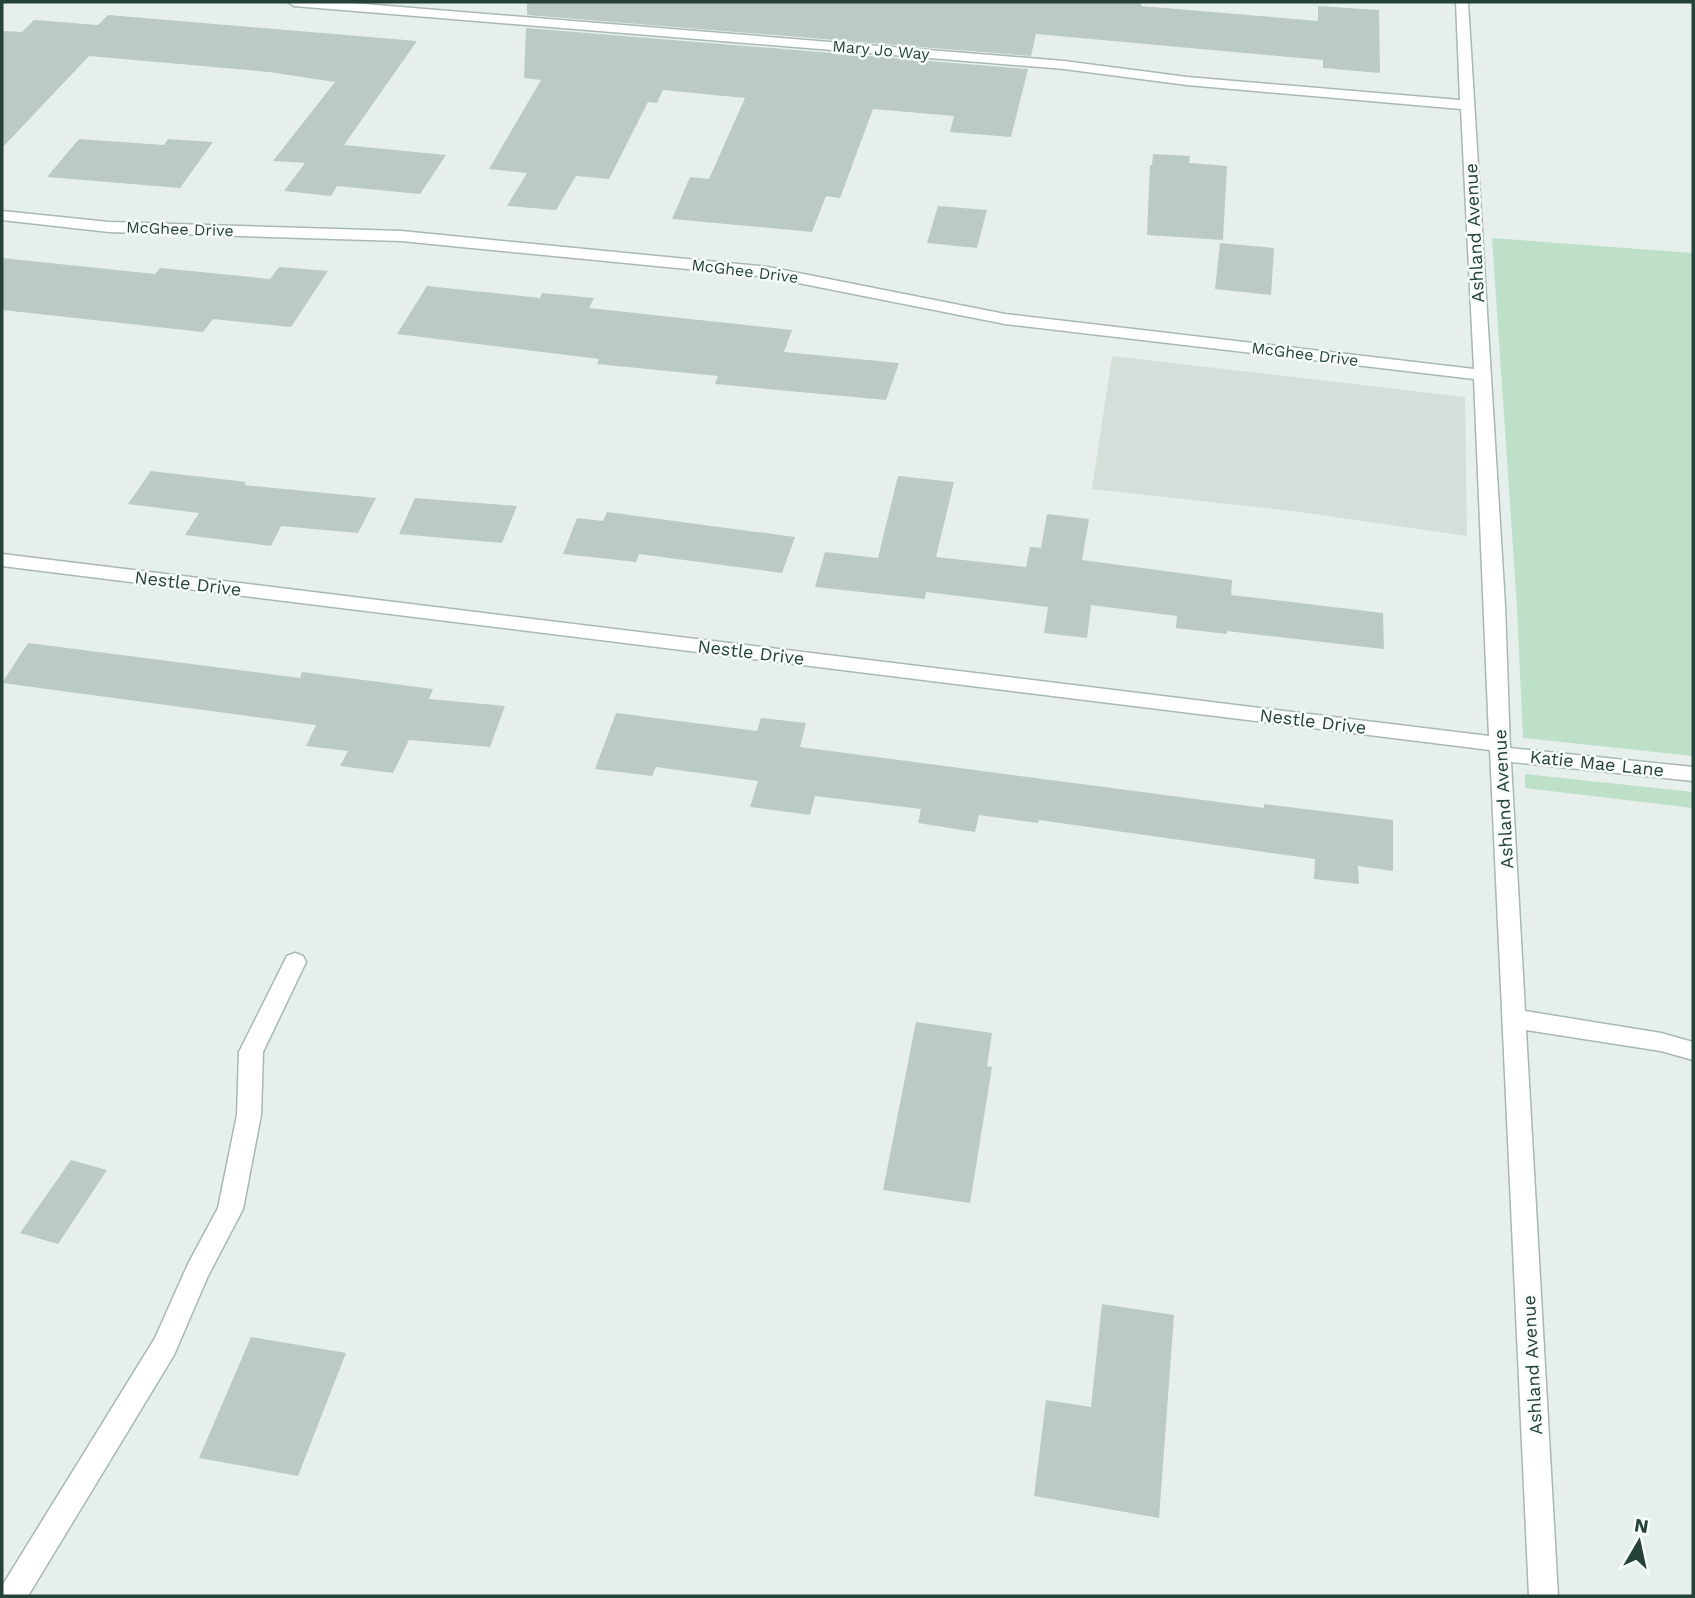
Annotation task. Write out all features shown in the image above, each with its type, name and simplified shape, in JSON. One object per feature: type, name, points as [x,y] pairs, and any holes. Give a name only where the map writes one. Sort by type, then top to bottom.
[{"type":"street","name":"Mary Jo Way","points":[[294,2],[1064,65],[1187,81],[1467,105]]},
{"type":"street","name":"Ashland Avenue","points":[[1462,2],[1544,1596]]},
{"type":"street","name":"McGhee Drive","points":[[2,216],[109,227],[401,236],[768,272],[1006,319],[1482,374]]},
{"type":"street","name":"Nestle Drive","points":[[2,560],[1500,749]]},
{"type":"street","name":"Katie Mae Lane","points":[[1500,749],[1693,774]]},
{"type":"street","points":[[12,1596],[164,1346],[197,1272],[230,1209],[249,1115],[251,1052],[295,962]]},
{"type":"street","points":[[1514,1019],[1661,1042],[1693,1051]]},
{"type":"shaded area","points":[[1112,356],[1465,397],[1467,536],[1293,511],[1092,489]]},
{"type":"green space","points":[[1492,238],[1693,253],[1693,756],[1523,738],[1517,607]]},
{"type":"green space","points":[[1525,774],[1693,792],[1693,808],[1525,788]]},
{"type":"building","points":[[527,2],[1120,2],[1318,21],[1318,6],[1379,10],[1380,73],[1323,68],[1323,60],[1036,34],[1031,56],[527,15]]},
{"type":"building","points":[[108,15],[417,41],[344,145],[446,155],[420,194],[337,186],[331,196],[284,191],[305,163],[273,161],[335,82],[269,72],[89,56],[2,148],[2,31],[22,32],[34,20],[98,25]]},
{"type":"building","points":[[526,28],[1028,69],[1011,137],[950,132],[954,116],[873,109],[840,198],[826,196],[812,232],[672,219],[690,177],[709,179],[745,98],[663,90],[657,103],[648,102],[609,179],[576,176],[556,210],[507,206],[527,173],[489,169],[541,80],[524,78]]},
{"type":"building","points":[[79,139],[164,145],[168,139],[213,142],[180,188],[47,177]]},
{"type":"building","points":[[1153,154],[1190,156],[1189,163],[1227,166],[1223,240],[1147,235],[1150,165]]},
{"type":"building","points":[[938,206],[987,210],[977,248],[927,243]]},
{"type":"building","points":[[1220,243],[1274,248],[1271,295],[1215,289]]},
{"type":"building","points":[[2,258],[155,274],[160,268],[270,279],[279,267],[328,271],[291,327],[213,319],[203,332],[2,310]]},
{"type":"building","points":[[427,286],[540,298],[542,293],[594,298],[589,308],[792,330],[784,352],[899,363],[886,400],[715,384],[718,376],[597,364],[599,359],[397,334]]},
{"type":"building","points":[[151,471],[246,482],[244,485],[376,498],[358,533],[281,526],[271,546],[185,535],[199,513],[128,504]]},
{"type":"building","points":[[898,476],[954,482],[936,557],[1026,567],[1030,547],[1041,548],[1047,514],[1089,519],[1082,560],[1232,580],[1231,595],[1383,613],[1384,649],[1227,631],[1227,634],[1176,628],[1177,616],[1091,605],[1087,638],[1044,633],[1048,607],[926,592],[925,599],[815,587],[825,552],[878,558]]},
{"type":"building","points":[[415,498],[517,506],[502,543],[399,534]]},
{"type":"building","points":[[607,512],[795,537],[782,573],[639,554],[636,562],[563,554],[577,518],[603,521]]},
{"type":"building","points":[[28,643],[300,678],[302,672],[433,689],[429,699],[505,706],[490,747],[409,740],[393,773],[340,766],[348,751],[306,746],[316,725],[2,683]]},
{"type":"building","points":[[616,713],[757,731],[761,718],[806,723],[800,747],[1264,808],[1264,804],[1393,820],[1393,871],[1358,866],[1359,884],[1314,879],[1315,859],[1039,820],[1038,823],[979,815],[975,832],[918,823],[921,809],[815,796],[810,815],[750,807],[758,781],[656,767],[652,776],[595,769]]},
{"type":"building","points":[[916,1022],[992,1033],[987,1066],[992,1067],[970,1203],[883,1190]]},
{"type":"building","points":[[71,1160],[107,1170],[58,1244],[20,1233]]},
{"type":"building","points":[[1102,1304],[1174,1315],[1159,1518],[1034,1496],[1046,1400],[1091,1407]]},
{"type":"building","points":[[251,1337],[346,1353],[298,1476],[199,1458]]}]
